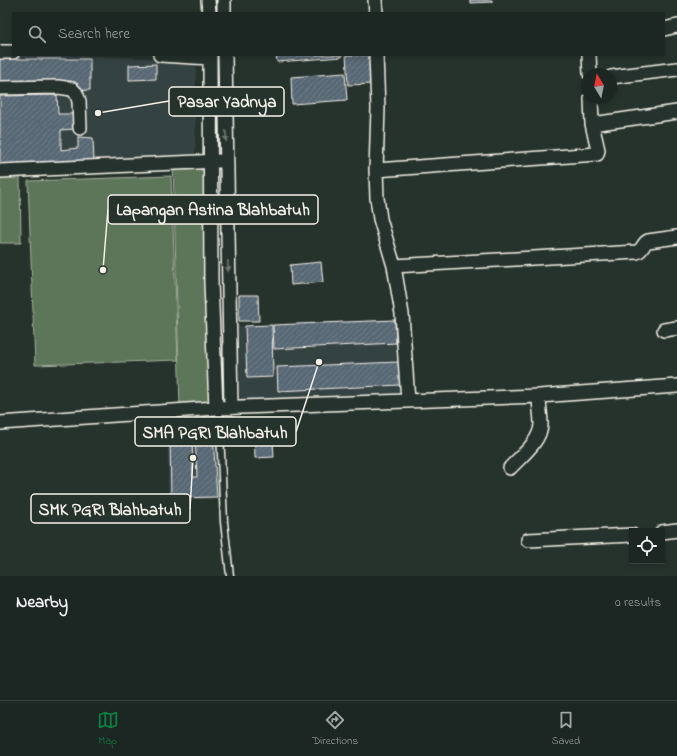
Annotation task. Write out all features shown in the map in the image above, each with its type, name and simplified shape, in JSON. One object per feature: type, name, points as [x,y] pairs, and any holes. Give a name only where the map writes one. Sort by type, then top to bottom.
[{"type":"street","points":[[208,0],[209,12]]},
{"type":"street","points":[[224,0],[224,12]]},
{"type":"street","points":[[376,0],[376,12]]},
{"type":"street","points":[[665,29],[677,26]]},
{"type":"street","points":[[0,52],[12,52]]},
{"type":"street","points":[[210,56],[211,282],[222,408]]},
{"type":"street","points":[[222,408],[226,161],[225,56]]},
{"type":"street","points":[[376,56],[378,108],[376,170],[380,219],[394,266],[402,314],[408,401]]},
{"type":"street","points":[[589,56],[590,68]]},
{"type":"street","points":[[617,76],[677,68]]},
{"type":"street","points":[[0,88],[58,87],[72,89],[76,93],[79,101],[80,128]]},
{"type":"street","points":[[376,170],[597,154],[598,150],[592,124],[591,104]]},
{"type":"street","points":[[592,124],[677,112]]},
{"type":"street","points":[[0,171],[226,161]]},
{"type":"street","points":[[394,266],[637,252],[641,250],[648,241],[677,237]]},
{"type":"street","points":[[0,423],[222,408],[539,396],[677,386]]},
{"type":"street","points":[[510,468],[534,442],[539,434],[541,426],[539,396]]},
{"type":"street","points":[[665,532],[677,530]]},
{"type":"street","points":[[528,540],[629,535]]},
{"type":"lane","points":[[222,408],[224,522],[230,576]]},
{"type":"shaded area","points":[[0,53],[12,56],[90,56],[196,60],[195,167],[0,175]]},
{"type":"shaded area","points":[[397,319],[403,398],[240,404],[237,326]]},
{"type":"shaded area","points":[[216,415],[219,498],[168,501],[168,418]]},
{"type":"green space","points":[[208,163],[214,405],[180,408],[173,164]]},
{"type":"green space","points":[[20,174],[21,243],[0,243],[0,175]]},
{"type":"green space","points":[[171,176],[178,360],[35,365],[28,181]]},
{"type":"building","points":[[470,0],[492,0],[492,2],[470,3]]},
{"type":"building","points":[[276,56],[342,56],[342,57],[277,62]]},
{"type":"building","points":[[346,56],[371,56],[373,84],[348,85]]},
{"type":"building","points":[[0,59],[90,59],[90,90],[77,91],[76,83],[0,83]]},
{"type":"building","points":[[156,64],[156,79],[129,80],[129,65]]},
{"type":"building","points":[[345,73],[347,100],[292,104],[291,77]]},
{"type":"building","points":[[57,95],[58,114],[73,114],[74,129],[61,130],[61,150],[78,148],[78,137],[93,138],[94,162],[0,164],[0,96]]},
{"type":"building","points":[[321,262],[323,282],[291,285],[290,265]]},
{"type":"building","points":[[239,295],[258,295],[259,321],[239,321]]},
{"type":"building","points":[[395,320],[396,343],[274,349],[273,325]]},
{"type":"building","points":[[272,325],[273,377],[247,378],[245,326]]},
{"type":"building","points":[[399,362],[400,385],[278,391],[277,367]]},
{"type":"building","points":[[272,425],[274,457],[255,458],[254,426]]},
{"type":"building","points":[[192,434],[193,477],[197,477],[195,434],[213,434],[217,497],[171,498],[170,435]]},
{"type":"place","name":"Pasar Yadnya","points":[[98,113]]},
{"type":"place","name":"Lapangan Astina Blahbatuh","points":[[103,270]]},
{"type":"place","name":"SMA PGRI Blahbatuh","points":[[319,362]]},
{"type":"place","name":"SMK PGRI Blahbatuh","points":[[193,458]]}]
